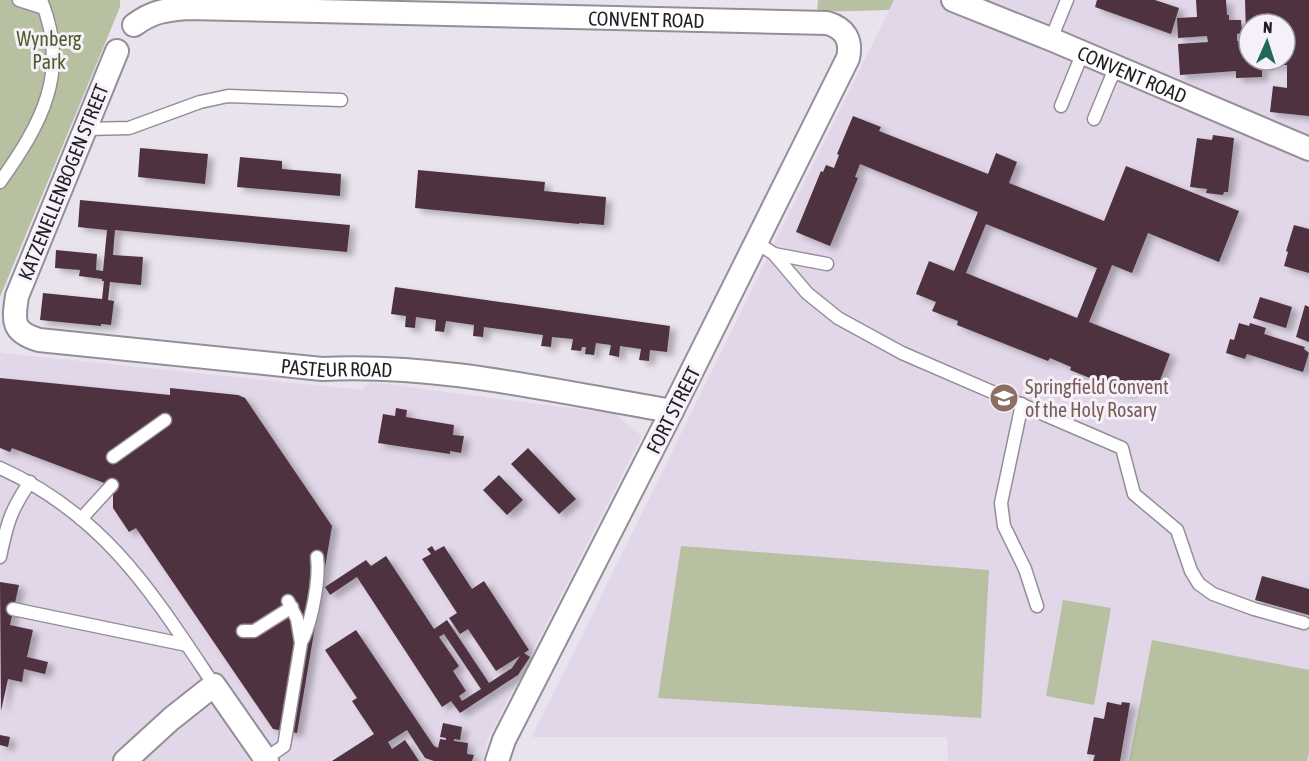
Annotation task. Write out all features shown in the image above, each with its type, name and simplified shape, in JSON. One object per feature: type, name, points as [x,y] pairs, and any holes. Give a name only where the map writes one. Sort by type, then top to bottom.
[{"type":"street","name":"CONVENT ROAD","points":[[953,0],[1083,52],[1309,149]]},
{"type":"street","name":"CONVENT ROAD","points":[[134,25],[147,15],[188,8],[827,23],[842,29],[847,35],[850,50],[848,58]]},
{"type":"street","name":"KATZENELLENBOGEN STREET","points":[[14,315],[17,296],[117,51]]},
{"type":"street","name":"FORT STREET","points":[[497,761],[504,740],[672,411],[765,248],[848,58]]},
{"type":"street","name":"PASTEUR ROAD","points":[[14,315],[15,324],[23,335],[39,340],[322,369],[366,366],[476,378],[672,411]]},
{"type":"street","points":[[125,761],[171,719],[214,685],[266,760]]},
{"type":"lane","points":[[0,182],[39,122],[52,81],[53,45],[42,4],[19,0]]},
{"type":"lane","points":[[1051,39],[1067,0]]},
{"type":"lane","points":[[1061,106],[1083,52]]},
{"type":"lane","points":[[1094,119],[1111,78],[1120,71],[1128,72]]},
{"type":"lane","points":[[86,129],[129,128],[200,102],[228,96],[342,100]]},
{"type":"lane","points":[[765,248],[826,264]]},
{"type":"lane","points":[[765,248],[807,293],[838,318],[902,354],[1122,448],[1134,494],[1178,530],[1191,571],[1199,584],[1213,594],[1254,609],[1304,623]]},
{"type":"lane","points":[[1022,404],[1001,503],[1004,526],[1026,569],[1037,606]]},
{"type":"lane","points":[[113,457],[165,420]]},
{"type":"lane","points":[[0,468],[30,482],[56,498],[106,540],[145,584],[214,685]]},
{"type":"lane","points":[[0,557],[8,521],[17,501],[30,482]]},
{"type":"lane","points":[[81,519],[112,485]]},
{"type":"lane","points":[[266,760],[284,746],[301,642],[309,620],[318,571],[317,557]]},
{"type":"lane","points":[[243,631],[254,631],[290,604],[300,630],[301,642]]},
{"type":"lane","points":[[14,609],[187,645]]},
{"type":"shaded area","name":"Springfield Convent of the Holy Rosary","points":[[894,0],[1309,0],[1309,761],[948,761],[947,737],[532,737]]},
{"type":"shaded area","points":[[0,350],[2,353],[362,390],[371,382],[615,414],[642,436],[487,741],[483,761],[0,761]]},
{"type":"green space","name":"Wynberg Park","points":[[0,0],[120,0],[120,7],[0,297]]},
{"type":"green space","points":[[818,0],[894,0],[889,10],[817,12]]},
{"type":"green space","points":[[681,546],[989,570],[981,718],[658,698]]},
{"type":"green space","points":[[1063,600],[1111,608],[1094,705],[1046,696]]},
{"type":"green space","points":[[1152,640],[1309,670],[1309,752],[1307,761],[1129,761]]},
{"type":"building","points":[[1097,0],[1155,0],[1179,8],[1171,34],[1095,7]]},
{"type":"building","points":[[1196,0],[1226,0],[1229,20],[1237,20],[1237,72],[1262,72],[1262,77],[1236,78],[1236,71],[1180,75],[1178,44],[1208,42],[1207,36],[1178,38],[1177,18],[1197,17]]},
{"type":"building","points":[[1245,0],[1309,0],[1309,116],[1270,112],[1273,86],[1287,88],[1287,72],[1297,72],[1297,12],[1245,12]]},
{"type":"building","points":[[853,116],[881,127],[879,131],[988,174],[996,153],[1008,158],[1017,162],[1009,183],[1104,221],[1126,166],[1239,211],[1219,262],[1148,233],[1132,273],[1112,265],[1089,322],[1170,354],[1156,391],[1135,382],[1130,394],[1070,370],[1071,367],[1050,358],[1048,361],[957,325],[958,321],[932,311],[936,302],[916,294],[929,261],[954,271],[978,212],[860,164],[855,177],[858,178],[830,246],[796,232],[821,171],[823,172],[826,165],[834,168],[839,155],[837,154]],"holes":[[[986,224],[1097,268],[1077,318],[966,273]]]},
{"type":"building","points":[[1213,135],[1234,138],[1228,192],[1224,192],[1223,195],[1206,193],[1207,189],[1190,187],[1197,138],[1212,140]]},
{"type":"building","points":[[140,148],[208,154],[205,184],[138,177]]},
{"type":"building","points":[[240,157],[282,161],[282,169],[341,174],[340,196],[237,187]]},
{"type":"building","points":[[418,170],[545,182],[544,191],[606,197],[604,225],[415,208]]},
{"type":"building","points":[[80,200],[350,225],[347,252],[115,230],[113,255],[143,257],[141,285],[110,282],[108,300],[114,301],[111,325],[40,320],[43,293],[102,299],[104,281],[102,279],[79,276],[80,270],[55,268],[56,250],[97,254],[96,270],[103,271],[107,230],[78,227]]},
{"type":"building","points":[[1294,225],[1309,229],[1309,273],[1284,266]]},
{"type":"building","points":[[395,287],[670,326],[667,352],[650,350],[649,361],[639,360],[641,349],[620,346],[619,357],[609,355],[611,345],[596,343],[594,355],[585,354],[586,347],[582,347],[581,351],[571,350],[573,339],[552,337],[551,347],[541,346],[543,335],[484,327],[483,337],[473,336],[474,325],[446,321],[444,332],[435,331],[436,320],[416,317],[415,328],[405,327],[406,316],[391,314]]},
{"type":"building","points":[[1260,297],[1292,307],[1286,328],[1253,318]]},
{"type":"building","points":[[1305,305],[1309,307],[1309,342],[1296,337]]},
{"type":"building","points":[[1239,323],[1249,326],[1250,323],[1266,328],[1264,334],[1305,347],[1304,349],[1309,353],[1303,372],[1247,354],[1245,359],[1226,353],[1230,339],[1234,340]]},
{"type":"building","points":[[0,378],[170,395],[170,388],[238,395],[245,398],[332,526],[297,733],[273,729],[136,528],[129,532],[113,508],[113,494],[118,490],[115,487],[12,448],[10,452],[0,448]]},
{"type":"building","points":[[396,408],[407,410],[406,417],[454,425],[453,435],[464,436],[461,453],[450,451],[450,454],[378,443],[383,414],[395,416]]},
{"type":"building","points":[[528,448],[576,499],[559,514],[511,464]]},
{"type":"building","points":[[499,475],[523,500],[507,515],[483,490]]},
{"type":"building","points":[[432,546],[435,551],[444,546],[472,589],[484,581],[529,650],[524,653],[530,657],[518,675],[460,713],[451,701],[442,707],[357,577],[330,595],[325,587],[366,560],[371,566],[386,556],[434,629],[447,620],[489,683],[512,668],[520,656],[496,671],[468,629],[460,634],[449,618],[457,613],[422,559],[431,554],[427,549]],"holes":[[[444,634],[481,689],[462,701],[459,696],[466,691],[453,671],[459,666],[439,637]]]},
{"type":"building","points":[[1262,576],[1309,589],[1309,615],[1255,600]]},
{"type":"building","points":[[0,582],[19,585],[10,625],[33,630],[27,657],[48,662],[45,674],[24,669],[22,682],[8,679],[1,711]]},
{"type":"building","points":[[356,630],[434,746],[438,748],[440,739],[446,740],[440,737],[443,723],[462,727],[460,740],[454,739],[454,741],[468,743],[467,754],[474,755],[472,761],[434,761],[425,758],[407,730],[388,742],[392,749],[405,740],[419,761],[332,761],[374,734],[352,701],[357,698],[325,650]]},
{"type":"building","points":[[1107,702],[1121,705],[1122,702],[1130,703],[1120,761],[1093,761],[1095,755],[1087,754],[1094,717],[1104,719]]},
{"type":"building","points":[[0,735],[10,737],[8,747],[0,745]]},
{"type":"place","name":"Springfield Convent of the Holy Rosary","points":[[1004,398]]}]
